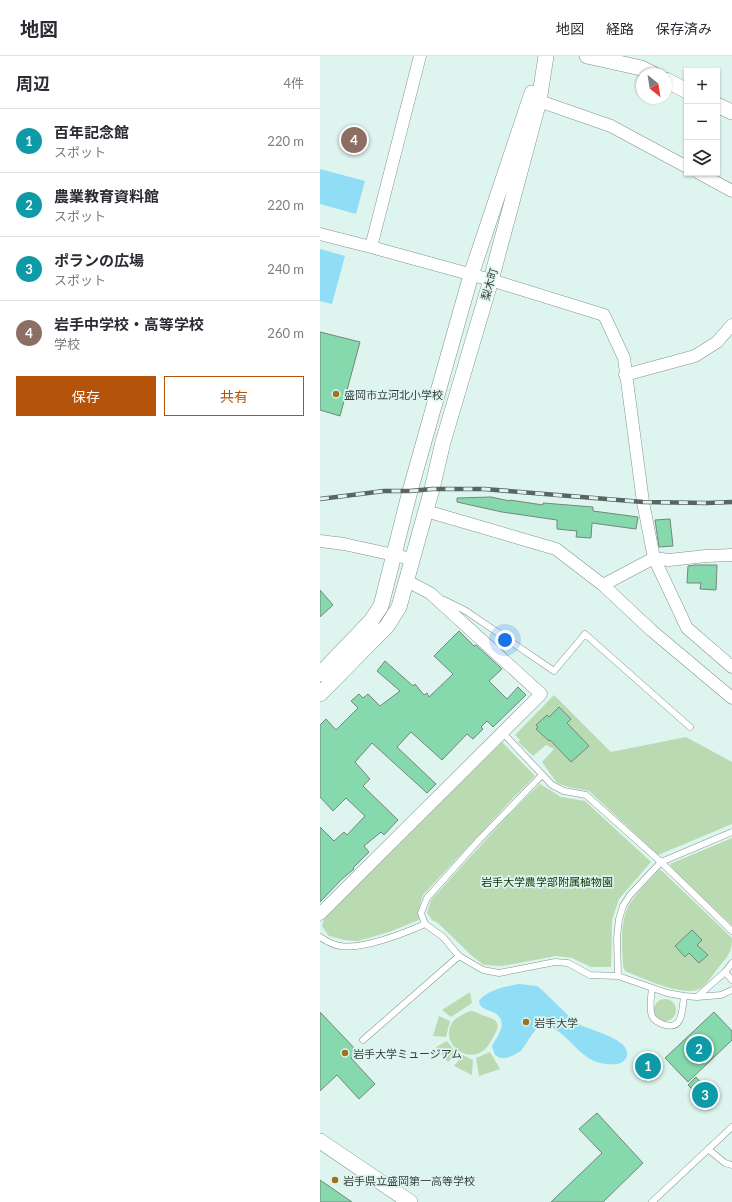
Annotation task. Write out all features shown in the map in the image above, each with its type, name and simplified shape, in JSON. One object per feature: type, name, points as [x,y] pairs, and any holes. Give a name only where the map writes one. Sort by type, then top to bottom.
[{"type":"street","points":[[371,247],[420,56]]},
{"type":"street","points":[[320,674],[371,621],[380,606],[410,491],[471,275],[545,56]]},
{"type":"street","name":"梨木町","points":[[320,694],[387,626],[399,607],[426,511],[443,442],[491,280],[539,101],[545,56]]},
{"type":"street","points":[[587,56],[641,68]]},
{"type":"street","points":[[672,83],[684,89]]},
{"type":"street","points":[[539,101],[611,126],[684,165]]},
{"type":"street","points":[[720,106],[732,112]]},
{"type":"street","points":[[704,176],[732,191]]},
{"type":"street","points":[[320,234],[491,280],[604,315],[624,358],[625,375],[643,502],[654,558],[688,628],[732,666]]},
{"type":"street","points":[[625,375],[695,356],[717,342],[732,325]]},
{"type":"street","points":[[426,511],[556,549],[603,586],[651,630],[732,698]]},
{"type":"street","points":[[320,541],[344,544],[412,559]]},
{"type":"street","points":[[603,586],[654,558],[669,560],[732,555]]},
{"type":"street","points":[[320,914],[541,694],[430,593],[407,581]]},
{"type":"street","points":[[320,1141],[410,1202]]},
{"type":"lane","points":[[430,593],[466,611],[554,671],[585,634],[690,727]]},
{"type":"lane","points":[[502,732],[552,785],[564,791],[586,795],[661,862],[732,931]]},
{"type":"lane","points":[[542,775],[479,840],[427,898],[421,913],[425,924],[443,937],[458,956],[483,970],[499,973],[555,962],[568,963],[590,975],[618,976],[667,993],[684,996],[697,997],[721,995],[732,990]]},
{"type":"lane","points":[[618,976],[617,938],[619,919],[623,906],[630,895],[661,862],[732,832]]},
{"type":"lane","points":[[320,938],[340,946],[352,946],[394,936],[425,924]]},
{"type":"lane","points":[[363,1040],[458,956]]},
{"type":"lane","points":[[697,997],[725,972],[732,963]]},
{"type":"lane","points":[[725,972],[732,980]]},
{"type":"lane","points":[[652,988],[652,1017],[664,1025],[675,1025],[680,1021],[684,996]]},
{"type":"lane","points":[[652,1202],[732,1127]]},
{"type":"lane","points":[[708,1149],[725,1163],[732,1165]]},
{"type":"lane","points":[[657,1197],[663,1202]]},
{"type":"green space","points":[[554,695],[611,752],[686,737],[732,762],[732,824],[658,855],[589,791],[568,787],[557,783],[542,762],[554,749],[546,745],[533,756],[518,742],[520,740],[515,735]]},
{"type":"green space","name":"岩手大学農学部附属植物園","points":[[502,742],[535,776],[423,895],[418,911],[419,920],[389,932],[358,941],[344,940],[329,936],[322,926],[324,918]]},
{"type":"green space","name":"岩手大学農学部附属植物園","points":[[540,784],[561,797],[585,801],[651,862],[619,899],[612,920],[611,967],[591,967],[572,958],[556,956],[502,966],[484,965],[472,956],[438,923],[432,920],[427,913],[431,900],[513,810]]},
{"type":"green space","points":[[732,838],[732,925],[673,869],[670,864]]},
{"type":"green space","points":[[660,869],[732,938],[730,951],[726,958],[707,982],[699,989],[683,991],[662,986],[625,971],[623,966],[622,936],[625,913],[635,897]]},
{"type":"green space","points":[[470,992],[472,1003],[451,1017],[442,1010]]},
{"type":"green space","points":[[665,999],[669,1000],[675,1006],[675,1014],[669,1020],[665,1021],[661,1020],[655,1014],[654,1010],[655,1006],[661,1000]]},
{"type":"green space","points":[[470,1011],[492,1018],[497,1024],[497,1028],[492,1039],[484,1050],[477,1054],[470,1055],[463,1053],[452,1044],[449,1037],[449,1030],[452,1023],[456,1019]]},
{"type":"green space","points":[[439,1016],[450,1021],[446,1037],[433,1036]]},
{"type":"green space","points":[[447,1041],[457,1054],[448,1062],[436,1047]]},
{"type":"green space","points":[[490,1052],[500,1069],[479,1076],[476,1058]]},
{"type":"green space","points":[[463,1055],[473,1060],[472,1075],[454,1066]]},
{"type":"water","points":[[320,169],[365,181],[356,214],[320,204]]},
{"type":"water","points":[[320,249],[345,256],[332,304],[320,301]]},
{"type":"water","points":[[519,984],[537,986],[576,1023],[616,1039],[626,1050],[627,1056],[625,1059],[621,1063],[616,1064],[597,1062],[582,1053],[557,1030],[549,1026],[537,1028],[521,1051],[512,1056],[500,1058],[495,1055],[492,1047],[501,1029],[502,1022],[497,1015],[482,1007],[479,1001],[492,991]]},
{"type":"building","points":[[320,332],[360,342],[340,416],[320,410]]},
{"type":"building","points":[[491,497],[543,505],[543,503],[593,507],[593,511],[638,517],[636,529],[592,523],[591,538],[576,537],[577,531],[557,529],[557,520],[502,512],[457,502],[457,498]]},
{"type":"building","points":[[670,519],[673,546],[659,547],[655,520]]},
{"type":"building","points":[[717,565],[716,590],[700,589],[701,583],[687,583],[688,566]]},
{"type":"building","points":[[320,590],[333,605],[320,617]]},
{"type":"building","points":[[459,631],[474,646],[476,645],[502,669],[489,681],[507,699],[518,687],[526,695],[493,727],[487,721],[481,727],[483,729],[473,739],[467,734],[442,760],[411,732],[397,747],[436,784],[427,793],[372,743],[355,762],[370,779],[363,786],[398,820],[384,835],[381,832],[364,846],[369,852],[320,902],[320,827],[334,841],[344,832],[347,835],[365,816],[346,798],[333,811],[320,797],[320,725],[326,719],[336,730],[358,708],[351,701],[359,694],[363,698],[368,694],[380,706],[400,691],[377,671],[385,661],[413,686],[415,684],[424,695],[427,693],[429,697],[453,674],[434,656]]},
{"type":"building","points":[[559,707],[571,719],[567,723],[589,746],[571,762],[550,740],[549,741],[536,729],[538,727],[536,725],[547,715],[549,717]]},
{"type":"building","points":[[692,930],[702,940],[697,945],[708,955],[699,963],[689,953],[685,957],[675,946]]},
{"type":"building","points":[[320,1012],[358,1052],[351,1058],[375,1084],[359,1099],[337,1075],[320,1091]]},
{"type":"building","points":[[714,1012],[732,1031],[732,1040],[688,1082],[665,1058]]},
{"type":"building","points":[[650,1051],[663,1066],[646,1081],[633,1067]]},
{"type":"building","points":[[696,1077],[704,1086],[696,1093],[688,1085]]},
{"type":"building","points":[[597,1113],[643,1163],[603,1202],[551,1202],[602,1153],[579,1129]]},
{"type":"building","name":"岩手県立盛岡第一高等学校","points":[[320,1180],[352,1202],[320,1202]]},
{"type":"railway","points":[[320,499],[384,491],[484,489],[643,502],[732,502]]},
{"type":"place","name":"岩手中学校・高等学校","points":[[354,140]]},
{"type":"place","name":"盛岡市立河北小学校","points":[[336,394]]},
{"type":"place","name":"岩手大学","points":[[526,1022]]},
{"type":"place","name":"農業教育資料館","points":[[699,1049]]},
{"type":"place","name":"岩手大学ミュージアム","points":[[345,1053]]},
{"type":"place","name":"百年記念館","points":[[648,1066]]},
{"type":"place","name":"ポランの広場","points":[[705,1095]]},
{"type":"place","name":"岩手県立盛岡第一高等学校","points":[[335,1180]]}]
